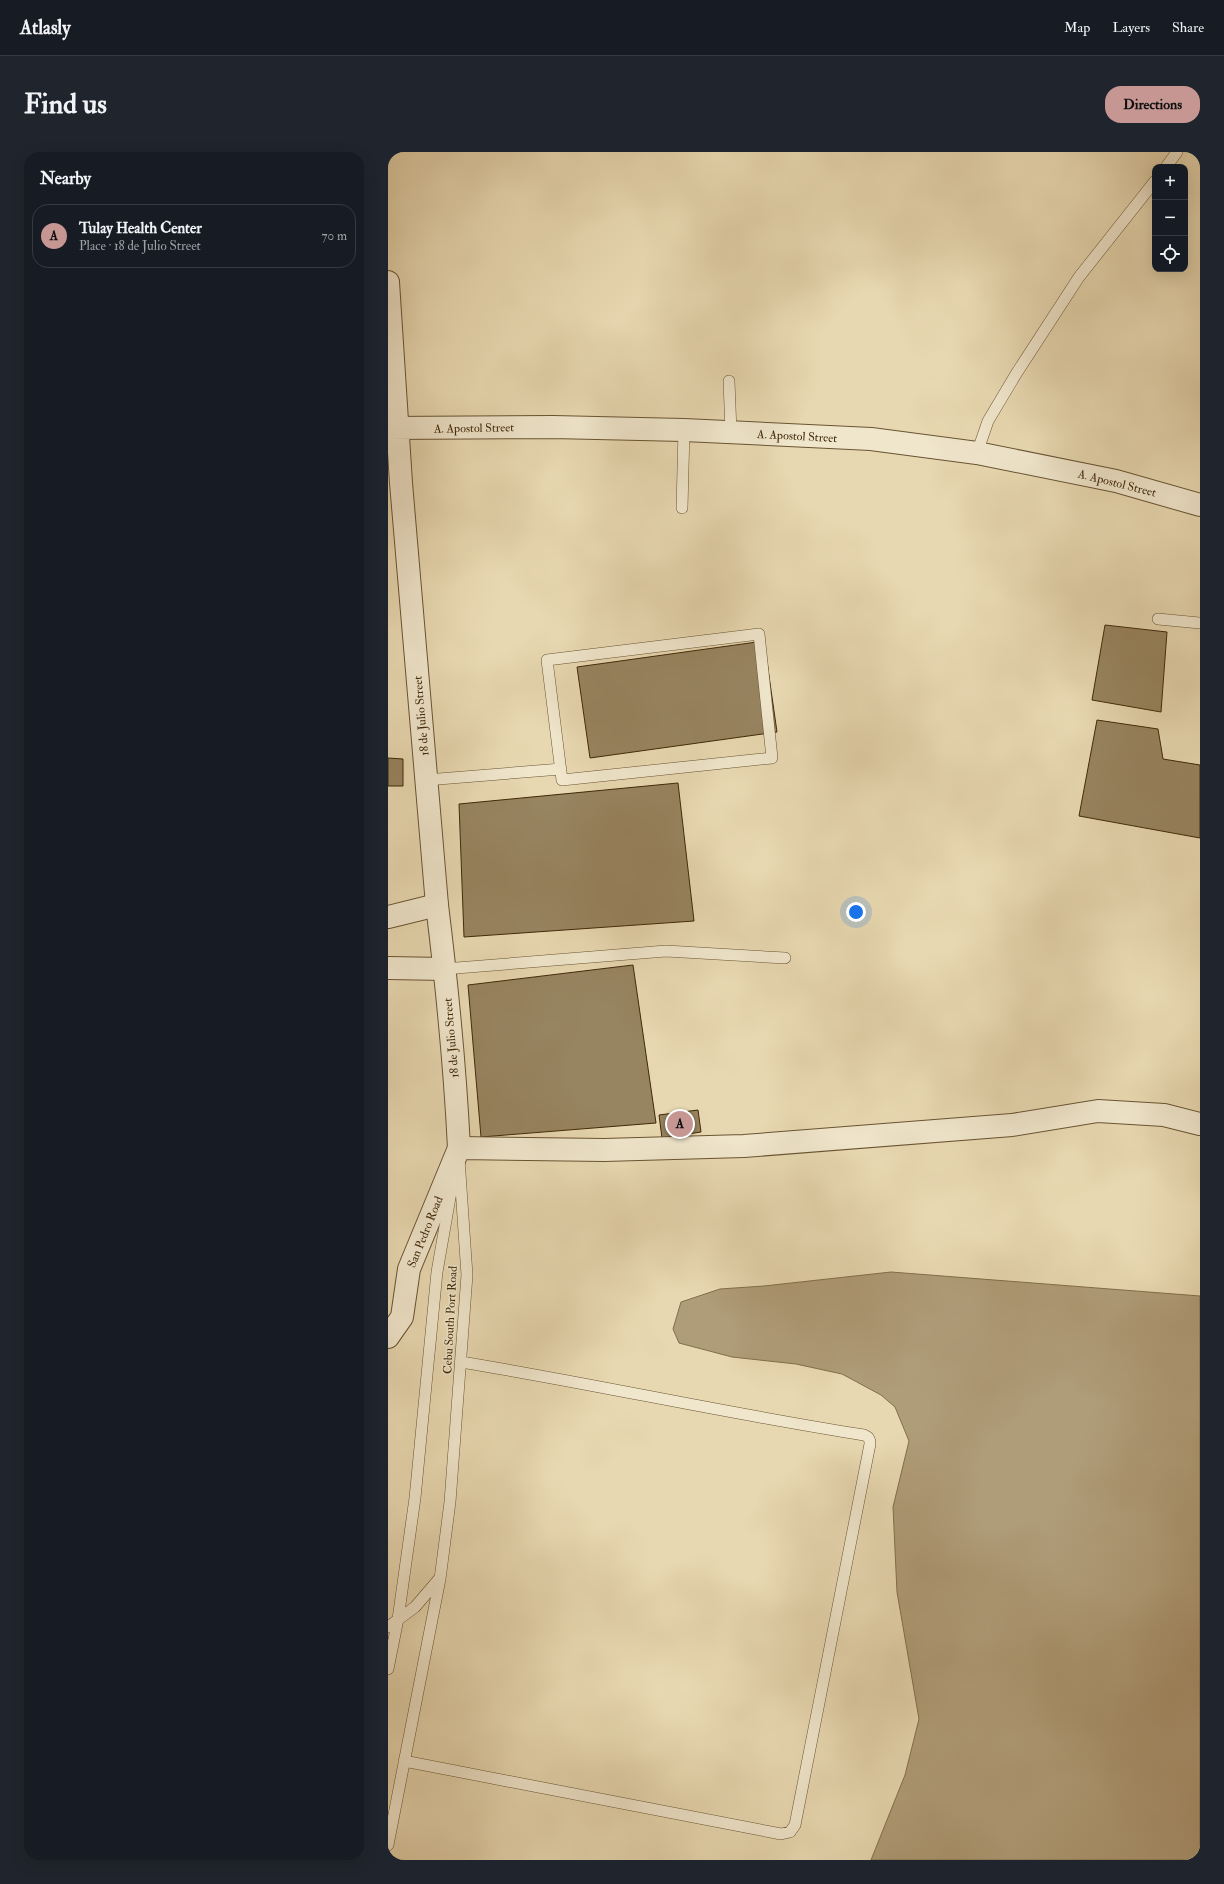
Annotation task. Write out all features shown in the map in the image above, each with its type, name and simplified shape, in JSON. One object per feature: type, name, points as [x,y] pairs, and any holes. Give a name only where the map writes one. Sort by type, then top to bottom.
[{"type":"street","name":"18 de Julio Street","points":[[388,282],[395,482],[444,969],[456,1100],[458,1148]]},
{"type":"street","name":"A. Apostol Street","points":[[392,429],[553,427],[684,430],[871,440],[977,453],[1116,481],[1200,505]]},
{"type":"street","points":[[388,917],[437,905]]},
{"type":"street","points":[[388,968],[444,969]]},
{"type":"street","points":[[458,1148],[604,1150],[744,1146],[1012,1125],[1098,1111],[1164,1116],[1200,1124]]},
{"type":"street","name":"San Pedro Road","points":[[388,1337],[402,1317],[409,1269],[458,1148]]},
{"type":"lane","points":[[1168,164],[1177,152]]},
{"type":"lane","points":[[977,453],[988,421],[1016,374],[1079,277],[1152,185]]},
{"type":"lane","points":[[729,382],[731,432]]},
{"type":"lane","points":[[682,508],[684,430]]},
{"type":"lane","points":[[1158,619],[1200,623]]},
{"type":"lane","points":[[759,634],[772,758],[562,780],[561,769],[547,660],[759,634]]},
{"type":"lane","points":[[426,780],[561,769]]},
{"type":"lane","points":[[444,969],[666,951],[785,958]]},
{"type":"lane","name":"Cebu South Port Road","points":[[388,1845],[440,1579],[450,1502],[467,1275],[458,1148]]},
{"type":"lane","name":"Cebu South Port Road","points":[[388,1669],[398,1619],[414,1498],[437,1272],[458,1148]]},
{"type":"lane","points":[[404,1761],[781,1834],[790,1832],[795,1825],[870,1444],[868,1436],[864,1435],[461,1362]]},
{"type":"lane","points":[[388,1627],[415,1607],[440,1579]]},
{"type":"shaded area","points":[[891,1272],[1200,1296],[1200,1860],[871,1860],[905,1775],[919,1719],[897,1592],[893,1507],[909,1441],[895,1407],[881,1395],[842,1374],[796,1364],[732,1357],[679,1343],[673,1329],[681,1302],[720,1289],[764,1286]]},
{"type":"building","points":[[1105,625],[1167,632],[1161,712],[1092,700]]},
{"type":"building","points":[[764,641],[777,732],[590,758],[577,667]]},
{"type":"building","points":[[1097,720],[1158,729],[1163,759],[1200,765],[1200,838],[1079,816]]},
{"type":"building","points":[[388,758],[403,759],[403,786],[388,786]]},
{"type":"building","points":[[678,783],[694,921],[464,937],[459,804]]},
{"type":"building","points":[[633,965],[656,1123],[481,1137],[468,985]]},
{"type":"building","points":[[698,1110],[701,1132],[662,1138],[659,1115]]},
{"type":"place","name":"Tulay Health Center","points":[[680,1124]]}]
